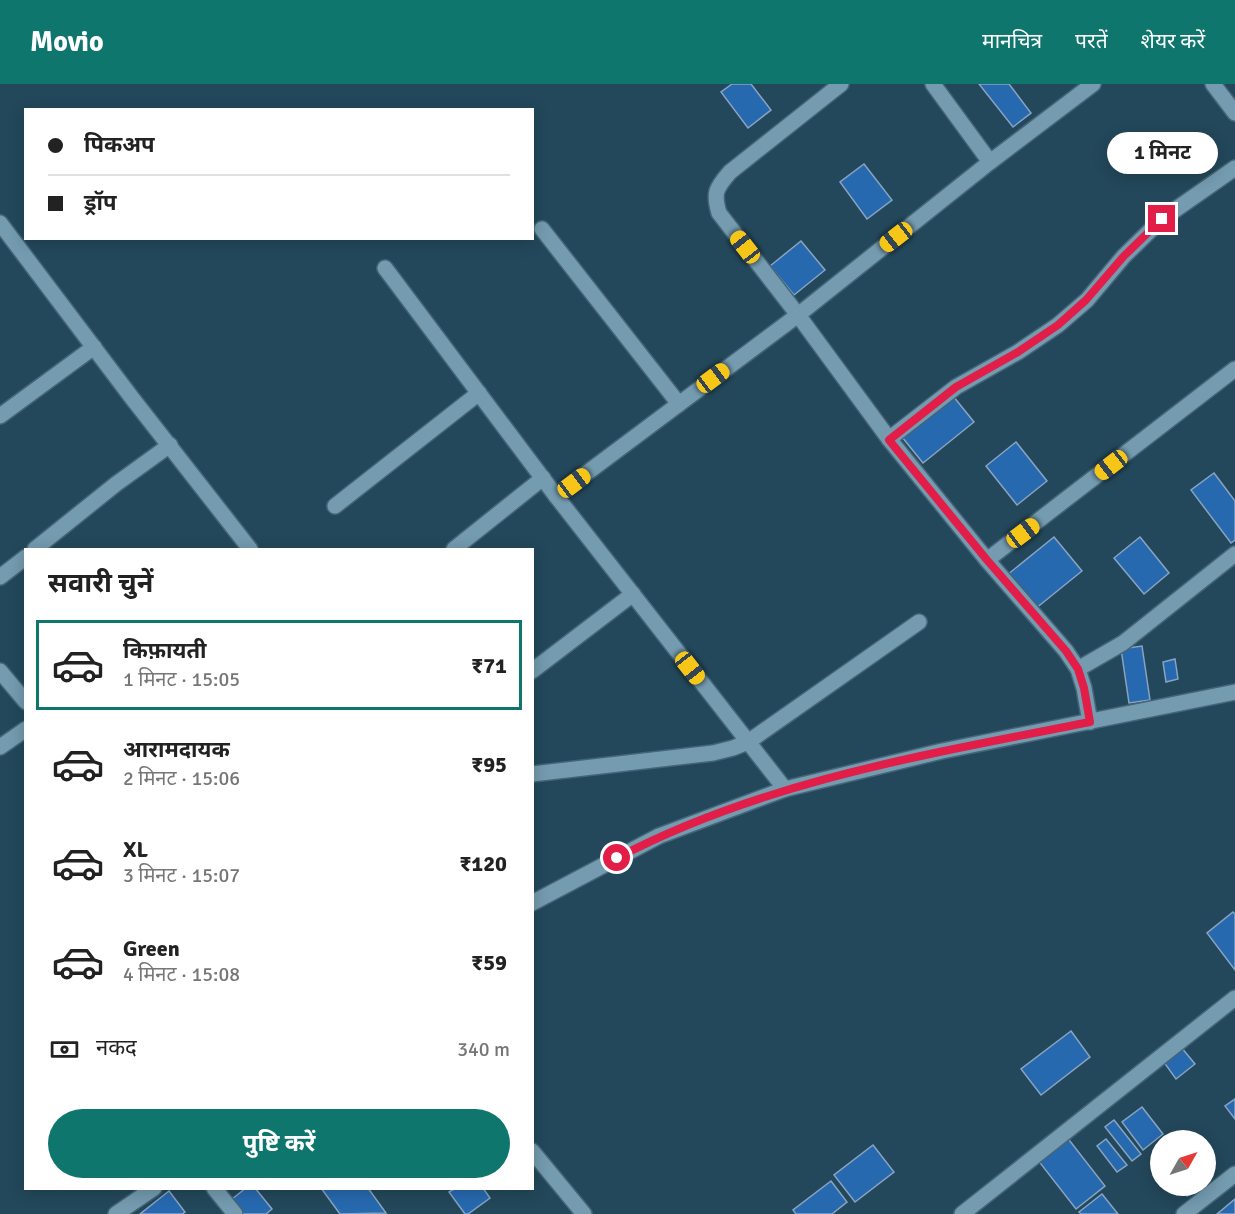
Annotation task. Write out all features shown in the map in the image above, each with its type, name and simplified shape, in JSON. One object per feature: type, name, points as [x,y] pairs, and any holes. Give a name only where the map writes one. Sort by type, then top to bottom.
[{"type":"street","points":[[841,84],[729,172],[719,184],[715,198],[719,213],[798,315],[889,440],[987,560],[1066,651],[1078,669],[1090,722]]},
{"type":"street","points":[[933,84],[990,162]]},
{"type":"street","points":[[556,496],[798,315],[990,162],[1093,84]]},
{"type":"street","points":[[1213,84],[1235,113]]},
{"type":"street","points":[[889,440],[956,387],[1018,352],[1058,325],[1086,300],[1124,256],[1162,219],[1235,168]]},
{"type":"street","points":[[0,223],[249,548]]},
{"type":"street","points":[[542,229],[679,404]]},
{"type":"street","points":[[385,268],[556,496],[785,789]]},
{"type":"street","points":[[0,416],[94,347]]},
{"type":"street","points":[[987,560],[1235,369]]},
{"type":"street","points":[[334,507],[479,393]]},
{"type":"street","points":[[36,548],[116,484],[170,445]]},
{"type":"street","points":[[455,548],[543,478]]},
{"type":"street","points":[[1078,669],[1123,643],[1234,556]]},
{"type":"street","points":[[0,577],[24,559]]},
{"type":"street","points":[[534,669],[633,594]]},
{"type":"street","points":[[534,774],[713,753],[733,748],[748,742],[919,622]]},
{"type":"street","points":[[0,671],[24,700]]},
{"type":"street","points":[[534,902],[659,836],[785,789],[942,751],[1235,692]]},
{"type":"street","points":[[0,747],[24,730]]},
{"type":"street","points":[[962,1214],[1235,998]]},
{"type":"street","points":[[534,1152],[584,1214]]},
{"type":"street","points":[[1184,1214],[1235,1175]]},
{"type":"street","points":[[116,1214],[151,1190]]},
{"type":"street","points":[[216,1190],[235,1214]]},
{"type":"building","points":[[732,84],[751,84],[771,110],[748,128],[721,92]]},
{"type":"building","points":[[979,84],[1009,84],[1031,113],[1013,127]]},
{"type":"building","points":[[864,164],[892,200],[867,219],[840,182]]},
{"type":"building","points":[[801,241],[825,270],[794,295],[770,266]]},
{"type":"building","points":[[953,396],[974,422],[923,463],[902,437]]},
{"type":"building","points":[[1016,442],[1047,481],[1017,505],[986,466]]},
{"type":"building","points":[[1214,473],[1235,501],[1235,540],[1231,543],[1191,490]]},
{"type":"building","points":[[1054,537],[1082,571],[1035,609],[1007,575]]},
{"type":"building","points":[[1140,537],[1169,573],[1144,594],[1114,558]]},
{"type":"building","points":[[1142,646],[1150,700],[1129,703],[1121,649]]},
{"type":"building","points":[[1175,659],[1178,679],[1166,682],[1163,662]]},
{"type":"building","points":[[1233,912],[1235,914],[1235,970],[1207,933]]},
{"type":"building","points":[[1071,1031],[1090,1057],[1041,1095],[1021,1069]]},
{"type":"building","points":[[1181,1047],[1195,1064],[1176,1079],[1163,1061]]},
{"type":"building","points":[[1235,1099],[1235,1119],[1225,1106]]},
{"type":"building","points":[[1142,1107],[1160,1130],[1150,1130],[1150,1144],[1143,1150],[1122,1122]]},
{"type":"building","points":[[1114,1120],[1141,1154],[1132,1161],[1105,1127]]},
{"type":"building","points":[[1066,1136],[1105,1186],[1076,1209],[1037,1159]]},
{"type":"building","points":[[1106,1139],[1127,1165],[1117,1172],[1097,1146]]},
{"type":"building","points":[[873,1145],[894,1172],[855,1202],[834,1175]]},
{"type":"building","points":[[831,1181],[847,1202],[832,1214],[796,1214],[793,1210]]},
{"type":"building","points":[[243,1190],[257,1190],[272,1209],[266,1214],[244,1214],[232,1199]]},
{"type":"building","points":[[322,1190],[369,1190],[386,1213],[340,1214]]},
{"type":"building","points":[[484,1190],[490,1198],[465,1214],[449,1192]]},
{"type":"building","points":[[169,1191],[185,1212],[182,1214],[140,1214]]},
{"type":"building","points":[[1102,1194],[1118,1214],[1081,1214],[1079,1212]]},
{"type":"building","points":[[1235,1199],[1235,1214],[1217,1214]]},
{"type":"route","points":[[617,858],[659,836],[785,789],[942,751],[1090,722],[1078,669],[1066,651],[987,560],[889,440],[956,387],[1018,352],[1058,325],[1086,300],[1124,256],[1162,219]]}]
